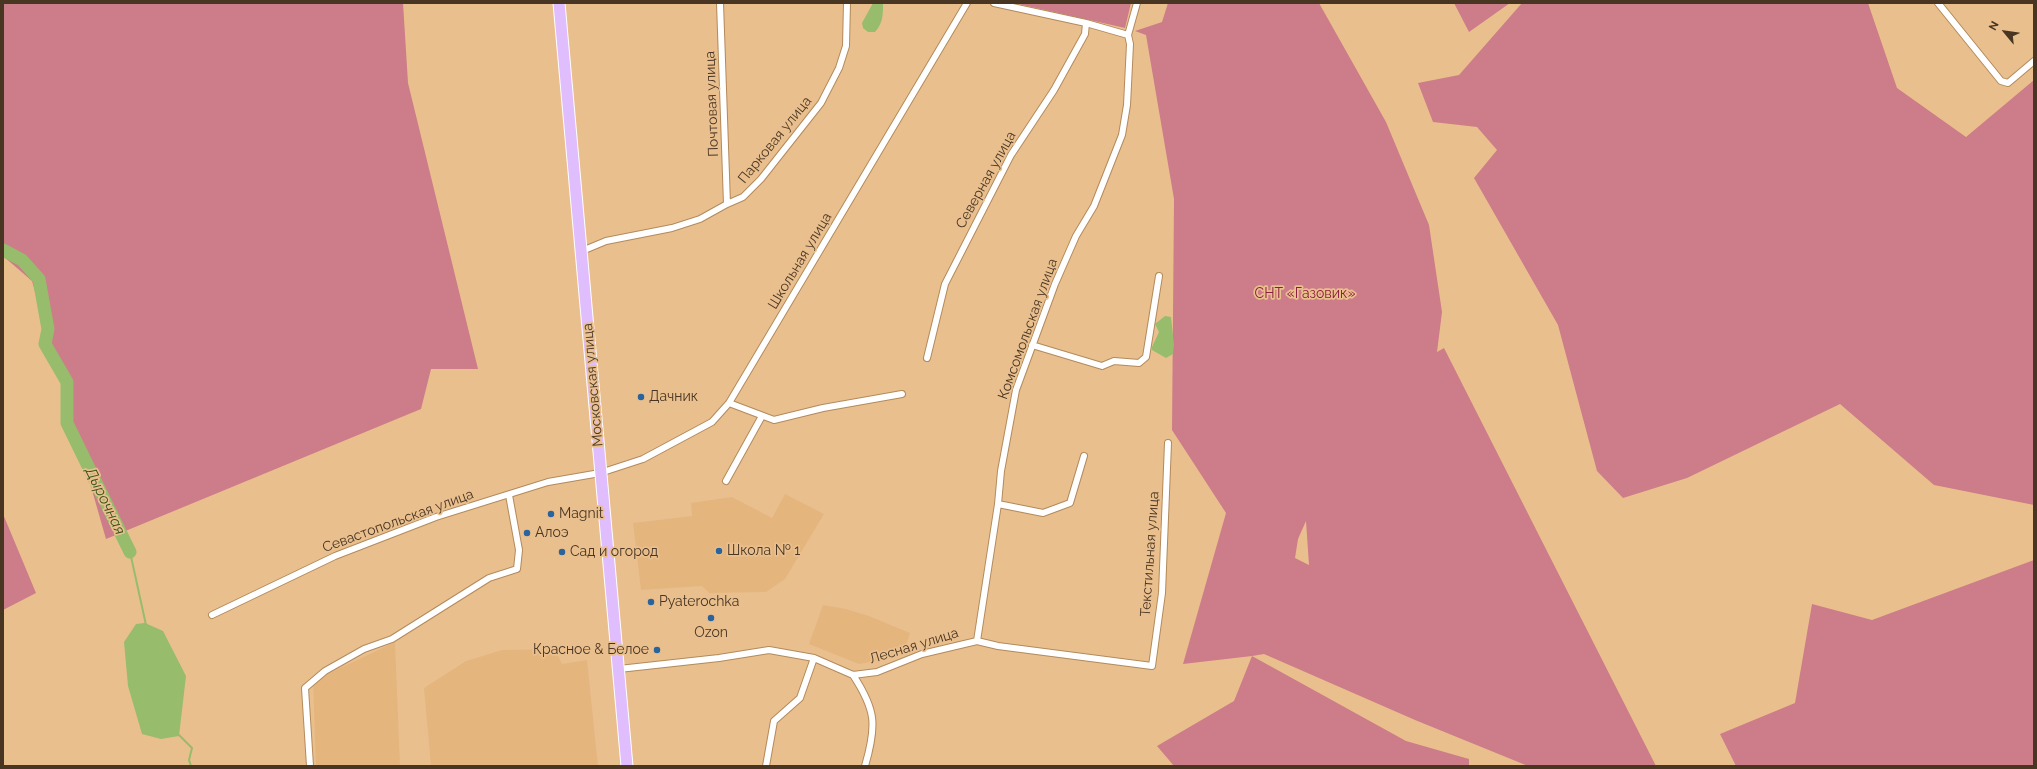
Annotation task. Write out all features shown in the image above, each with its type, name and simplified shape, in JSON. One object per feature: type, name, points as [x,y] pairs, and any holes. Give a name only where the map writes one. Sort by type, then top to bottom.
[{"type":"highway","name":"Московская улица","points":[[559,3],[582,251],[600,473],[610,556],[627,766]]},
{"type":"street","name":"Почтовая улица","points":[[720,3],[727,204]]},
{"type":"street","name":"Парковая улица","points":[[582,251],[606,241],[672,228],[700,219],[743,197],[761,179],[821,103],[839,68],[846,46],[847,3]]},
{"type":"street","name":"Школьная улица","points":[[600,473],[643,458],[678,441],[712,422],[729,403],[967,3]]},
{"type":"street","points":[[994,3],[1086,23],[1128,34],[1137,3]]},
{"type":"street","points":[[1938,3],[2001,81],[2008,83],[2034,61]]},
{"type":"street","name":"Северная улица","points":[[926,358],[945,284],[1011,155],[1054,90],[1085,34],[1086,23]]},
{"type":"street","name":"Комсомольская улица","points":[[977,641],[998,504],[1001,471],[1016,390],[1055,284],[1076,236],[1094,206],[1122,135],[1126,104],[1130,44],[1128,34]]},
{"type":"street","points":[[1032,345],[1102,366],[1114,361],[1139,363],[1146,357],[1159,276]]},
{"type":"street","points":[[729,403],[774,420],[823,408],[902,394]]},
{"type":"street","points":[[726,481],[762,416]]},
{"type":"street","name":"Текстильная улица","points":[[977,641],[1005,647],[1152,666],[1162,593],[1168,443]]},
{"type":"street","points":[[998,504],[1042,513],[1070,503],[1084,456]]},
{"type":"street","name":"Севастопольская улица","points":[[212,615],[335,556],[436,517],[548,482],[600,473]]},
{"type":"street","points":[[310,766],[305,688],[325,671],[364,649],[398,636],[489,578],[517,569],[519,550],[509,495]]},
{"type":"street","name":"Лесная улица","points":[[852,675],[877,672],[922,654],[977,641]]},
{"type":"street","points":[[619,669],[719,658],[769,650],[814,658],[852,675],[866,696],[874,719],[865,766]]},
{"type":"street","points":[[766,766],[774,721],[800,698],[814,658]]},
{"type":"shaded area","points":[[873,3],[883,3],[882,19],[875,32],[868,32],[863,28],[862,23]]},
{"type":"shaded area","points":[[1165,316],[1171,317],[1174,345],[1173,354],[1166,358],[1152,350],[1159,332],[1155,324]]},
{"type":"shaded area","name":"Школа № 1","points":[[785,494],[824,514],[785,579],[766,592],[709,593],[702,586],[641,590],[633,523],[692,516],[691,503],[732,497],[772,518]]},
{"type":"shaded area","points":[[823,605],[846,609],[869,616],[910,633],[904,652],[882,660],[859,664],[809,644]]},
{"type":"shaded area","points":[[145,623],[163,631],[186,676],[179,736],[161,739],[142,734],[128,686],[124,642],[136,624]]},
{"type":"shaded area","points":[[395,642],[400,766],[316,766],[313,681]]},
{"type":"shaded area","points":[[555,649],[562,664],[587,660],[598,766],[431,766],[424,688],[466,661],[502,650]]},
{"type":"green space","points":[[3,3],[403,3],[408,83],[478,369],[431,369],[421,409],[106,539],[32,281],[3,256]]},
{"type":"green space","points":[[1014,3],[1131,3],[1125,28]]},
{"type":"green space","name":"СНТ «Газовик»","points":[[1168,3],[1319,3],[1386,122],[1429,225],[1442,312],[1437,352],[1444,348],[1656,766],[1528,766],[1415,720],[1264,654],[1183,664],[1226,513],[1172,430],[1174,199],[1146,35],[1135,31],[1162,22]],"holes":[[[1306,521],[1309,565],[1295,558],[1298,539]]]},
{"type":"green space","points":[[1454,3],[1510,3],[1469,32]]},
{"type":"green space","points":[[1522,3],[1868,3],[1897,88],[1966,137],[2034,80],[2034,505],[1934,485],[1840,404],[1687,478],[1623,498],[1597,471],[1558,325],[1474,178],[1497,150],[1477,127],[1433,122],[1418,83],[1459,75]]},
{"type":"green space","points":[[3,514],[36,593],[3,610]]},
{"type":"green space","points":[[2034,560],[2034,766],[1736,766],[1720,734],[1795,703],[1812,604],[1872,620]]},
{"type":"green space","points":[[1252,656],[1406,741],[1469,759],[1469,766],[1174,766],[1157,746],[1234,701]]},
{"type":"waterway","name":"Дырочная","points":[[3,250],[22,260],[39,279],[48,329],[45,344],[67,382],[67,423],[130,552]]},
{"type":"waterway","name":"Дырочная","points":[[130,552],[146,625]]},
{"type":"waterway","name":"Дырочная","points":[[178,734],[192,748],[189,760],[191,766]]},
{"type":"place","name":"Дачник","points":[[641,397]]},
{"type":"place","name":"Magnit","points":[[551,514]]},
{"type":"place","name":"Алоэ","points":[[527,533]]},
{"type":"place","name":"Школа № 1","points":[[719,551]]},
{"type":"place","name":"Сад и огород","points":[[562,552]]},
{"type":"place","name":"Pyaterochka","points":[[651,602]]},
{"type":"place","name":"Ozon","points":[[711,618]]},
{"type":"place","name":"Красное & Белое","points":[[657,650]]}]
